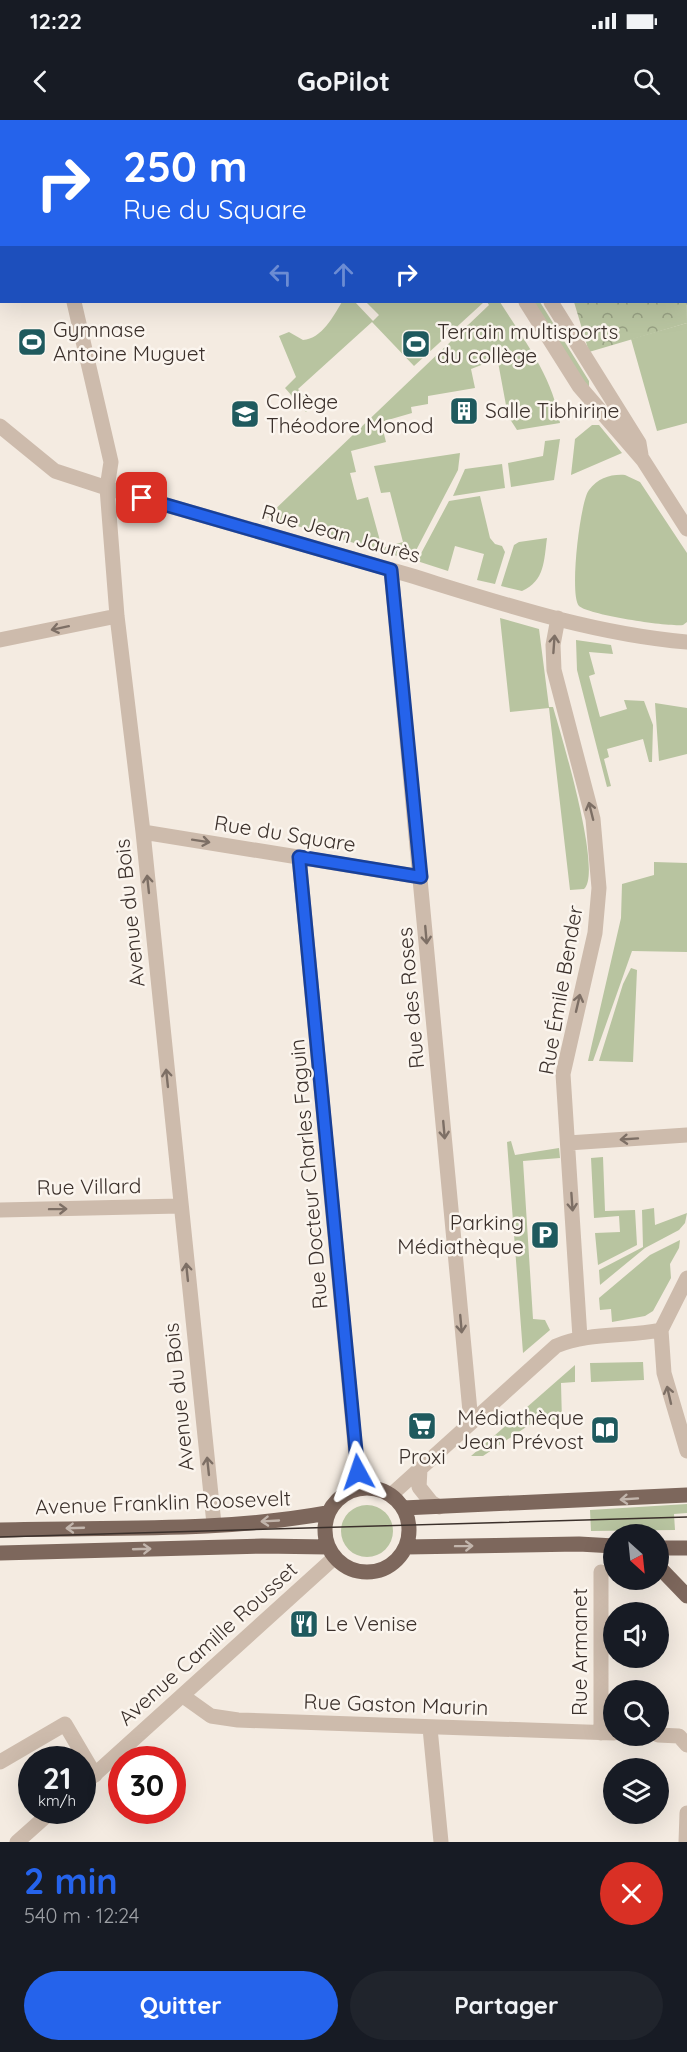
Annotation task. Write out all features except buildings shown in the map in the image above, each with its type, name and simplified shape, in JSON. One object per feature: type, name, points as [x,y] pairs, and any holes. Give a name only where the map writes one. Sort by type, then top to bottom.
[{"type":"main road","points":[[359,1488],[375,1488],[391,1495],[404,1508],[409,1526],[406,1547],[398,1559],[387,1568],[373,1572],[359,1572],[345,1567],[331,1553],[324,1528],[327,1513],[340,1497],[359,1488]]},
{"type":"main road","points":[[404,1508],[687,1495]]},
{"type":"main road","name":"Avenue Franklin Roosevelt","points":[[0,1530],[281,1521],[327,1513]]},
{"type":"main road","points":[[406,1547],[603,1545]]},
{"type":"main road","points":[[0,1553],[262,1546],[331,1553]]},
{"type":"main road","points":[[669,1548],[687,1548]]},
{"type":"main road","points":[[669,1577],[687,1596]]},
{"type":"street","name":"Avenue du Bois","points":[[74,303],[111,462],[107,488],[117,616],[143,832],[214,1524]]},
{"type":"street","points":[[527,303],[579,386],[643,460],[687,529]]},
{"type":"street","points":[[552,303],[639,443],[643,460]]},
{"type":"street","name":"Rue Jean Jaurès","points":[[0,426],[55,471],[107,488],[558,618],[653,639],[687,642]]},
{"type":"street","name":"Rue des Roses","points":[[391,570],[471,1422]]},
{"type":"street","points":[[0,640],[117,616]]},
{"type":"street","name":"Rue Émile Bender","points":[[558,618],[553,645],[554,670],[593,819],[599,888],[595,933],[563,1074],[580,1338]]},
{"type":"street","name":"Rue du Square","points":[[143,832],[421,877]]},
{"type":"street","name":"Rue Docteur Charles Faguin","points":[[299,857],[359,1488]]},
{"type":"street","points":[[568,1143],[687,1135]]},
{"type":"street","name":"Rue Villard","points":[[0,1210],[180,1206]]},
{"type":"street","points":[[687,1278],[662,1330],[664,1373],[687,1451]]},
{"type":"street","points":[[391,1495],[556,1346],[580,1338],[641,1334],[662,1330]]},
{"type":"street","points":[[420,1469],[419,1487],[431,1502],[439,1507]]},
{"type":"street","name":"Avenue Camille Rousset","points":[[96,1774],[183,1696],[198,1679],[331,1553]]},
{"type":"street","name":"Rue Armanet","points":[[601,1572],[605,1680]]},
{"type":"street","name":"Rue Gaston Maurin","points":[[183,1696],[211,1716],[238,1720],[603,1733]]},
{"type":"street","points":[[27,1746],[65,1724],[78,1746]]},
{"type":"street","points":[[430,1728],[441,1842]]},
{"type":"street","points":[[0,1762],[18,1751]]},
{"type":"street","points":[[687,1813],[687,1842]]},
{"type":"street","points":[[16,1842],[37,1824]]},
{"type":"green space","points":[[341,303],[356,303],[373,321],[379,315],[367,303],[483,303],[414,366],[372,322],[298,389],[313,405],[306,412],[285,388],[296,377],[279,336],[289,332],[303,340],[310,339],[322,331]]},
{"type":"green space","points":[[488,303],[501,303],[528,345],[551,390],[560,423],[517,430],[508,416],[498,362],[489,362],[471,369],[475,388],[428,396],[428,404],[411,407],[412,413],[381,422],[386,442],[351,451],[356,472],[350,473],[357,500],[368,497],[382,548],[403,542],[390,492],[381,493],[374,466],[460,453],[458,470],[411,560],[267,517],[489,305]]},
{"type":"green space","points":[[533,303],[541,303],[589,381],[589,387],[586,387]]},
{"type":"green space","points":[[574,303],[687,303],[687,323],[589,352]]},
{"type":"green space","points":[[687,323],[687,423],[657,431],[631,339]]},
{"type":"green space","points":[[592,425],[599,425],[622,453],[571,475],[575,439]]},
{"type":"green space","points":[[560,439],[554,480],[511,487],[508,463],[543,456],[545,441]]},
{"type":"green space","points":[[502,464],[505,488],[453,496],[465,469]]},
{"type":"green space","points":[[625,475],[640,482],[687,553],[687,622],[683,625],[630,620],[598,613],[579,606],[576,599],[575,568],[579,529],[589,490],[610,476]]},
{"type":"green space","points":[[480,496],[490,538],[495,544],[502,546],[505,552],[495,584],[477,580],[484,554],[455,546],[448,571],[417,561],[449,501]]},
{"type":"green space","points":[[547,538],[544,562],[535,582],[522,591],[501,586],[514,545],[519,542]]},
{"type":"green space","points":[[500,618],[539,629],[549,707],[553,707],[585,832],[588,878],[584,889],[570,890],[549,708],[510,712]]},
{"type":"green space","points":[[576,640],[611,645],[613,654],[589,652],[595,674],[589,676],[600,717],[627,709],[624,700],[644,701],[653,725],[652,762],[649,762],[643,739],[607,749],[609,757],[604,759],[611,786],[607,787],[577,670]]},
{"type":"green space","points":[[655,703],[687,708],[687,754],[659,761]]},
{"type":"green space","points":[[654,862],[687,863],[687,952],[632,951],[593,1061],[588,1061],[621,918],[622,884],[654,875]]},
{"type":"green space","points":[[631,968],[637,970],[633,1062],[599,1061],[623,984]]},
{"type":"green space","points":[[511,1141],[515,1155],[559,1148],[560,1158],[523,1161],[533,1319],[545,1320],[550,1330],[523,1353],[507,1142]]},
{"type":"green space","points":[[603,1157],[605,1211],[635,1210],[637,1245],[598,1265],[595,1233],[620,1232],[619,1216],[594,1218],[591,1158]]},
{"type":"green space","points":[[654,1208],[655,1225],[687,1213],[685,1223],[679,1230],[645,1248],[600,1285],[599,1270],[643,1247],[642,1210]]},
{"type":"green space","points":[[680,1240],[679,1248],[670,1264],[671,1278],[653,1311],[645,1316],[612,1322],[611,1309],[600,1310],[599,1298],[650,1255]]},
{"type":"green space","points":[[643,1362],[644,1380],[591,1382],[590,1363]]},
{"type":"green space","points":[[575,1365],[575,1382],[561,1383],[562,1422],[541,1417],[483,1456],[471,1456]]},
{"type":"green space","points":[[687,1504],[687,1513],[674,1514],[675,1530],[669,1530],[669,1524],[603,1524],[603,1531],[591,1531],[590,1510]]},
{"type":"green space","points":[[362,1505],[372,1505],[386,1512],[393,1531],[386,1550],[372,1557],[362,1557],[352,1553],[345,1546],[341,1536],[341,1526],[345,1516],[352,1509]]},
{"type":"tram line","points":[[0,1537],[687,1517]]},
{"type":"place","name":"Gymnase Antoine Muguet","points":[[32,342]]},
{"type":"place","name":"Terrain multisports du collège","points":[[416,344]]},
{"type":"place","name":"Salle Tibhirine","points":[[464,411]]},
{"type":"place","name":"Collège Théodore Monod","points":[[245,414]]},
{"type":"place","name":"Parking Médiathèque","points":[[545,1235]]},
{"type":"place","name":"Proxi","points":[[422,1426]]},
{"type":"place","name":"Médiathèque Jean Prévost","points":[[605,1430]]},
{"type":"place","name":"Le Venise","points":[[304,1624]]},
{"type":"route","points":[[142,498],[391,570],[421,877],[299,857],[358,1472]]}]
